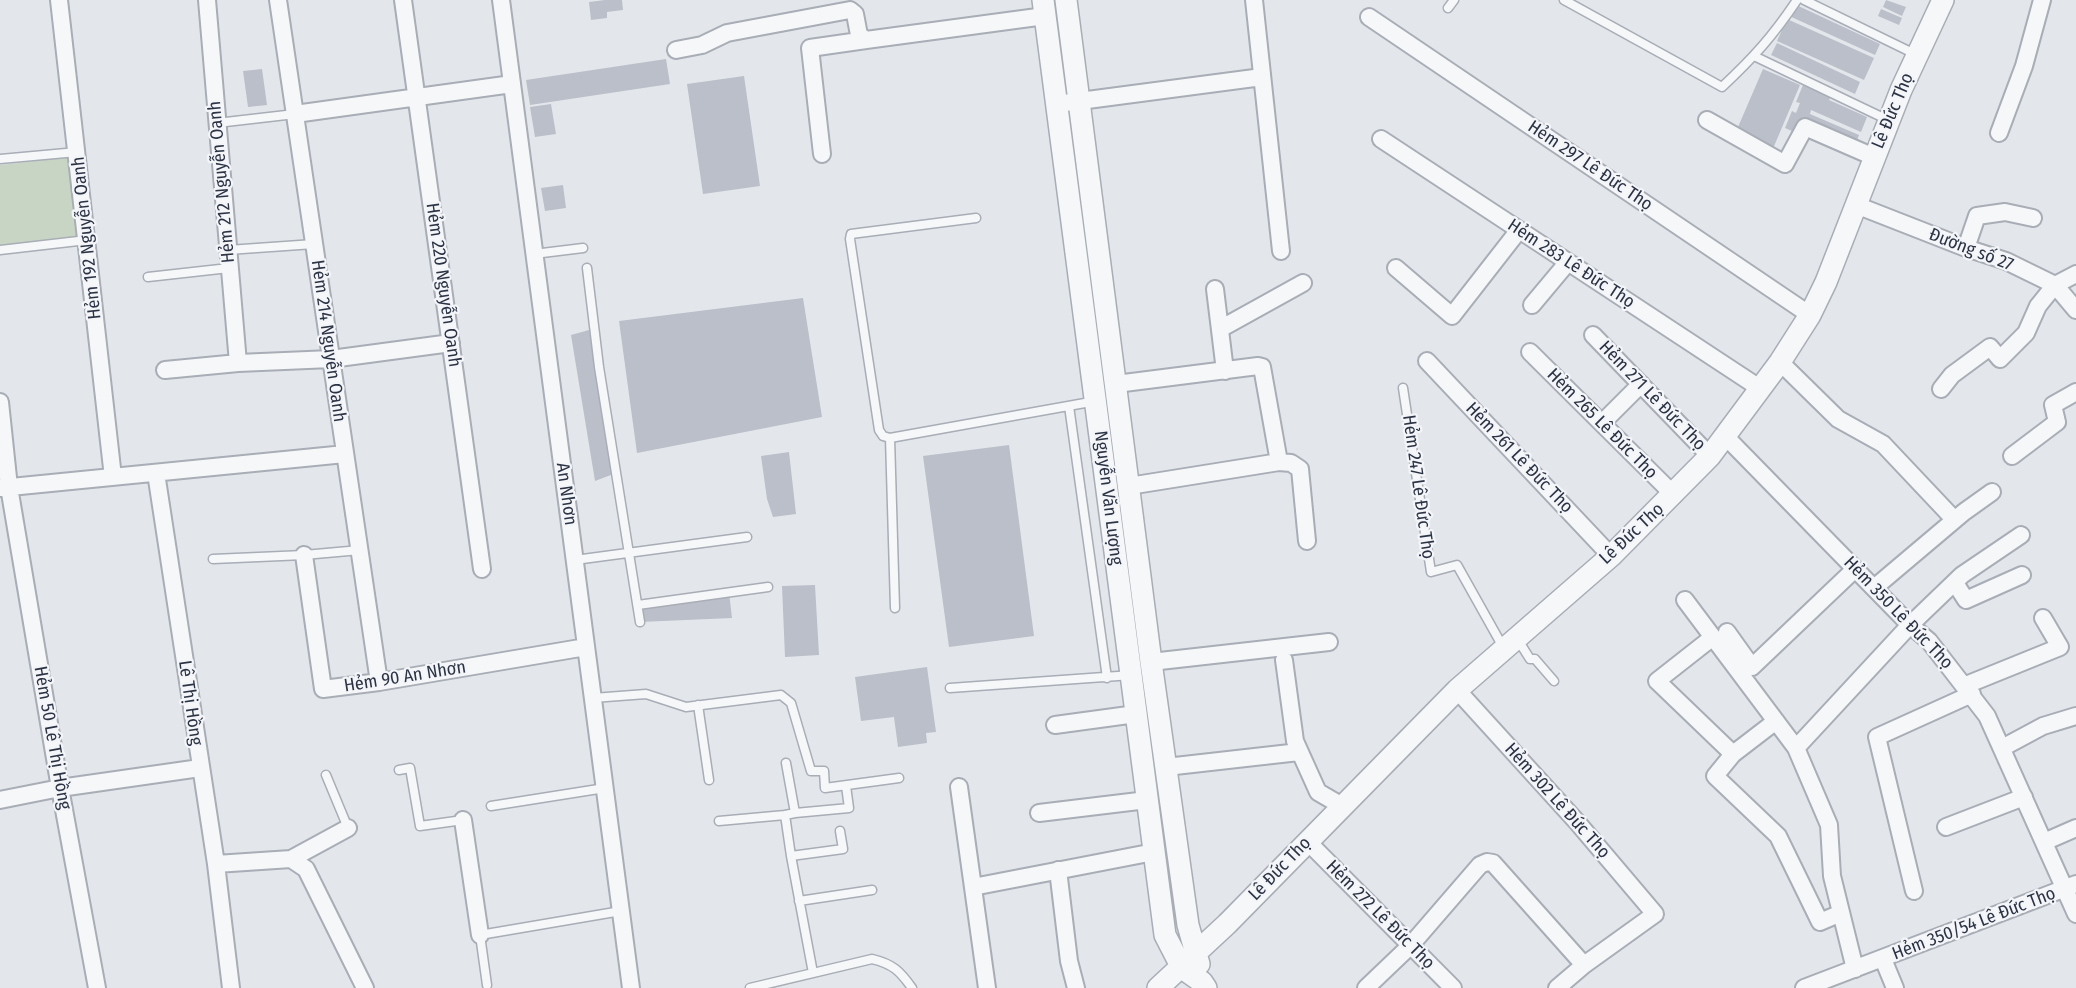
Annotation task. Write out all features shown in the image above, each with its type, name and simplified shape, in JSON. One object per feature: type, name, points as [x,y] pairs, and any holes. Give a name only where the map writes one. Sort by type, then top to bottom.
[{"type":"street","name":"Hẻm 192 Nguyễn Oanh","points":[[59,0],[113,477]]},
{"type":"street","name":"Hẻm 212 Nguyễn Oanh","points":[[207,0],[238,363]]},
{"type":"street","name":"Hẻm 214 Nguyễn Oanh","points":[[278,0],[379,682]]},
{"type":"street","name":"Hẻm 220 Nguyễn Oanh","points":[[404,0],[482,569]]},
{"type":"street","name":"An Nhơn","points":[[501,0],[631,988]]},
{"type":"street","name":"Nguyễn Văn Lượng","points":[[1066,0],[1152,667],[1188,925],[1198,953],[1204,985]]},
{"type":"street","points":[[1254,0],[1281,251]]},
{"type":"street","name":"Lê Đức Thọ","points":[[1158,988],[1198,953],[1457,690],[1611,556],[1674,495],[1726,437],[1780,362],[1810,315],[1889,120],[1943,0]]},
{"type":"street","points":[[1999,133],[2024,66],[2042,0]]},
{"type":"street","points":[[822,154],[810,48],[1044,8]]},
{"type":"street","name":"Nguyễn Văn Lượng","points":[[1044,8],[1165,935],[1182,968],[1204,985]]},
{"type":"street","points":[[676,50],[702,45],[727,33],[849,10],[855,14],[859,35],[866,40]]},
{"type":"street","name":"Hẻm 297 Lê Đức Thọ","points":[[1369,17],[1810,315]]},
{"type":"street","points":[[1057,104],[1262,77]]},
{"type":"street","points":[[295,114],[512,84]]},
{"type":"street","points":[[1707,120],[1785,164],[1805,127],[1874,157]]},
{"type":"street","name":"Hẻm 283 Lê Đức Thọ","points":[[1381,138],[1761,389]]},
{"type":"street","name":"Đường số 27","points":[[1856,205],[1966,248],[2006,261],[2055,285],[2076,310]]},
{"type":"street","points":[[1966,248],[1977,216],[2005,212],[2033,219]]},
{"type":"street","points":[[1396,268],[1452,316],[1519,230]]},
{"type":"street","points":[[1532,305],[1568,262]]},
{"type":"street","points":[[1941,389],[1953,375],[1990,347],[2000,359],[2026,333],[2038,306],[2055,285],[2076,274]]},
{"type":"street","points":[[1220,329],[1304,283]]},
{"type":"street","points":[[1215,290],[1225,370]]},
{"type":"street","name":"Hẻm 271 Lê Đức Thọ","points":[[1593,335],[1710,456]]},
{"type":"street","points":[[165,370],[238,363],[331,359],[451,343]]},
{"type":"street","name":"Hẻm 265 Lê Đức Thọ","points":[[1530,352],[1674,495]]},
{"type":"street","name":"Hẻm 261 Lê Đức Thọ","points":[[1427,361],[1611,556]]},
{"type":"street","points":[[1780,362],[1838,419],[1883,444],[1951,516]]},
{"type":"street","points":[[1116,390],[1225,370],[1262,367],[1279,462]]},
{"type":"street","points":[[1602,423],[1641,384]]},
{"type":"street","points":[[2012,456],[2056,422],[2053,405],[2076,392]]},
{"type":"street","name":"Hẻm 50 Lê Thị Hồng","points":[[0,402],[4,488],[97,988]]},
{"type":"street","name":"Hẻm 350 Lê Đức Thọ","points":[[1726,437],[1910,625],[1929,641],[1969,690],[1987,716],[2044,842],[2070,886],[2076,914]]},
{"type":"street","points":[[4,488],[345,454]]},
{"type":"street","points":[[1129,486],[1279,462],[1291,463],[1300,470],[1307,541]]},
{"type":"street","name":"Lê Thị Hồng","points":[[156,473],[216,864],[231,988]]},
{"type":"street","points":[[1874,588],[1964,512],[1992,492]]},
{"type":"street","points":[[1796,748],[1910,625],[1962,575],[2021,535]]},
{"type":"street","name":"Hẻm 90 An Nhơn","points":[[304,555],[323,689],[379,682],[586,647]]},
{"type":"street","points":[[1685,600],[1752,667],[1855,569]]},
{"type":"street","points":[[1955,583],[1966,600],[2022,575]]},
{"type":"street","points":[[1914,891],[1877,736],[2060,647],[2043,618]]},
{"type":"street","points":[[1720,635],[1796,748],[1829,825],[1832,876],[1855,969]]},
{"type":"street","points":[[1720,635],[1657,681],[1733,754]]},
{"type":"street","points":[[1152,667],[1329,642]]},
{"type":"street","points":[[1284,660],[1295,741],[1299,752],[1318,792],[1342,806]]},
{"type":"street","name":"Hẻm 302 Lê Đức Thọ","points":[[1457,690],[1577,822],[1654,914],[1584,965]]},
{"type":"street","points":[[1055,725],[1136,714]]},
{"type":"street","points":[[2002,748],[2043,726],[2076,716]]},
{"type":"street","points":[[1776,721],[1733,754],[1715,776],[1779,836],[1820,922],[1841,913]]},
{"type":"street","points":[[1166,767],[1299,752]]},
{"type":"street","points":[[0,800],[60,788],[200,768]]},
{"type":"street","points":[[959,787],[987,988]]},
{"type":"street","points":[[1946,827],[2024,797]]},
{"type":"street","points":[[1039,813],[1147,800]]},
{"type":"street","points":[[464,820],[480,935]]},
{"type":"street","points":[[216,864],[291,858],[348,828]]},
{"type":"street","points":[[2044,842],[2076,828]]},
{"type":"street","name":"Hẻm 272 Lê Đức Thọ","points":[[1307,841],[1453,988]]},
{"type":"street","points":[[973,887],[1154,852]]},
{"type":"street","points":[[291,858],[306,869],[365,988]]},
{"type":"street","points":[[1366,988],[1410,946],[1480,865],[1487,862],[1493,863],[1584,965],[1557,988]]},
{"type":"street","points":[[1058,870],[1068,961],[1076,988]]},
{"type":"street","name":"Hẻm 350/54 Lê Đức Thọ","points":[[1804,988],[2070,886]]},
{"type":"street","name":"Hẻm 350/54 Lê Đức Thọ","points":[[1883,959],[1895,988]]},
{"type":"lane","points":[[1448,8],[1454,0]]},
{"type":"lane","points":[[1564,0],[1722,87],[1775,33],[1797,0]]},
{"type":"lane","points":[[1804,0],[1917,56]]},
{"type":"lane","points":[[1754,56],[1889,120]]},
{"type":"lane","points":[[217,123],[295,114]]},
{"type":"lane","points":[[0,159],[77,152]]},
{"type":"lane","points":[[976,218],[852,234],[850,239],[879,430],[883,436],[890,438],[1095,401],[1116,390]]},
{"type":"lane","points":[[0,250],[87,240]]},
{"type":"lane","points":[[228,250],[314,244]]},
{"type":"lane","points":[[534,254],[583,248]]},
{"type":"lane","points":[[148,277],[229,268]]},
{"type":"lane","points":[[586,268],[599,367],[640,622]]},
{"type":"lane","name":"Hẻm 247 Lê Đức Thọ","points":[[1404,388],[1431,572],[1457,565],[1510,642]]},
{"type":"lane","points":[[1069,406],[1107,678]]},
{"type":"lane","points":[[890,438],[895,608]]},
{"type":"lane","points":[[574,560],[747,537]]},
{"type":"lane","points":[[213,559],[360,550]]},
{"type":"lane","points":[[638,605],[768,587]]},
{"type":"lane","points":[[1510,642],[1530,659],[1535,659],[1554,681]]},
{"type":"lane","points":[[950,688],[1107,678],[1131,675],[1152,667]]},
{"type":"lane","points":[[593,698],[646,694],[686,707],[781,695],[791,703],[811,771],[824,771],[825,789],[899,778]]},
{"type":"lane","points":[[698,705],[709,780]]},
{"type":"lane","points":[[786,764],[795,813]]},
{"type":"lane","points":[[399,770],[410,768],[420,826],[464,820]]},
{"type":"lane","points":[[326,775],[348,828]]},
{"type":"lane","points":[[720,821],[849,808],[846,786]]},
{"type":"lane","points":[[491,806],[604,788]]},
{"type":"lane","points":[[785,815],[813,973]]},
{"type":"lane","points":[[791,856],[843,849],[840,831]]},
{"type":"lane","points":[[799,901],[872,890]]},
{"type":"lane","points":[[487,985],[480,935],[621,911]]},
{"type":"lane","points":[[750,988],[872,959],[885,962],[899,971],[912,988]]},
{"type":"green space","points":[[72,157],[82,237],[0,246],[0,165]]},
{"type":"building","points":[[622,0],[623,10],[607,12],[607,18],[591,20],[589,2]]},
{"type":"building","points":[[1886,0],[1906,7],[1902,16],[1883,7]]},
{"type":"building","points":[[1792,3],[1880,44],[1875,55],[1787,15]]},
{"type":"building","points":[[1881,9],[1902,18],[1899,25],[1878,16]]},
{"type":"building","points":[[1787,19],[1874,58],[1864,80],[1777,41]]},
{"type":"building","points":[[1777,43],[1860,82],[1855,94],[1771,55]]},
{"type":"building","points":[[666,59],[670,84],[530,105],[526,80]]},
{"type":"building","points":[[262,69],[267,105],[248,107],[243,71]]},
{"type":"building","points":[[1763,69],[1800,85],[1772,151],[1735,134]]},
{"type":"building","points":[[744,76],[760,186],[703,194],[687,84]]},
{"type":"building","points":[[1805,80],[1833,92],[1829,100],[1867,117],[1861,132],[1811,110],[1810,114],[1859,135],[1854,148],[1801,135],[1785,128],[1792,111],[1796,113],[1800,103],[1796,102]]},
{"type":"building","points":[[551,104],[556,134],[535,137],[530,107]]},
{"type":"building","points":[[563,185],[566,208],[545,211],[541,188]]},
{"type":"building","points":[[803,298],[822,417],[637,453],[619,321]]},
{"type":"building","points":[[589,330],[616,473],[595,481],[571,335]]},
{"type":"building","points":[[1009,445],[1034,636],[949,647],[923,456]]},
{"type":"building","points":[[789,452],[796,514],[773,517],[767,499],[761,456]]},
{"type":"building","points":[[815,585],[819,655],[785,657],[782,586]]},
{"type":"building","points":[[729,592],[732,618],[640,622],[638,605]]},
{"type":"building","points":[[927,667],[936,732],[926,733],[927,743],[898,747],[894,717],[861,721],[855,677]]}]
